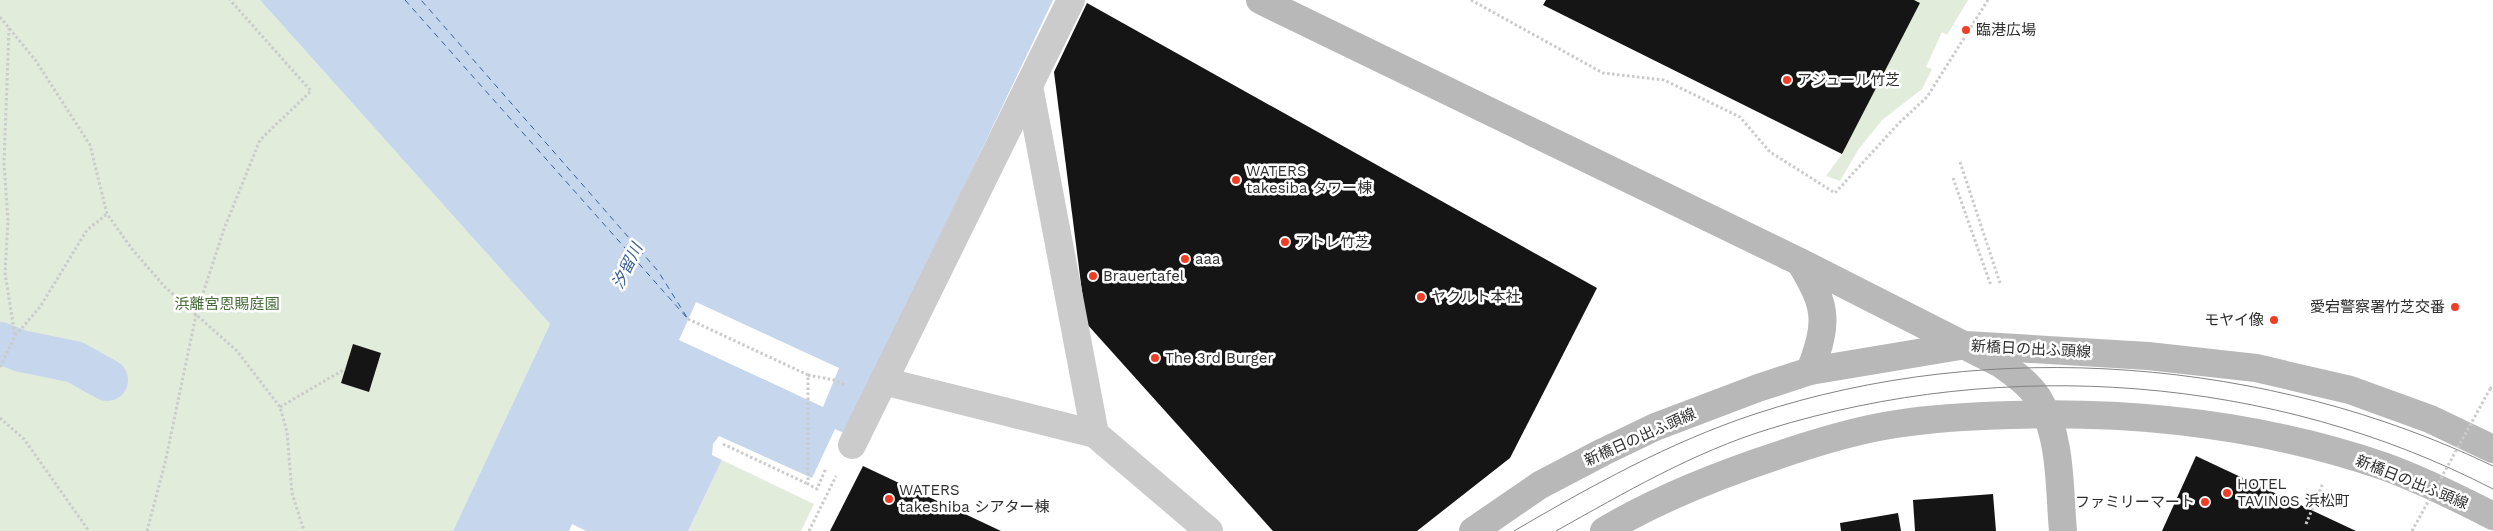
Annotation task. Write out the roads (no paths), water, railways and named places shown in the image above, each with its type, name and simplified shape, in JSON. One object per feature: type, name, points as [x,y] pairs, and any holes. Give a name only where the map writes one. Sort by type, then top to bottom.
[{"type":"main road","points":[[1260,0],[1800,262],[2001,364],[2025,382],[2038,397],[2047,414],[2056,456],[2063,531]]},
{"type":"main road","points":[[1800,262],[1815,287],[1823,309],[1822,341],[1810,371]]},
{"type":"main road","name":"新橋日の出ふ頭線","points":[[1473,531],[1540,486],[1603,452],[1656,427],[1758,388],[1810,371],[1966,345],[2148,356],[2256,368],[2350,390],[2430,419],[2493,449]]},
{"type":"main road","name":"新橋日の出ふ頭線","points":[[1604,531],[1640,509],[1732,470],[1821,441],[1894,424],[1956,417],[2047,414],[2157,417],[2213,424],[2268,434],[2324,448],[2385,467],[2493,516]]},
{"type":"street","points":[[852,445],[1071,0]]},
{"type":"street","points":[[1029,86],[1094,434]]},
{"type":"street","points":[[883,381],[1094,434],[1209,531]]},
{"type":"water","name":"汐留川","points":[[260,0],[1053,0],[846,434],[835,429],[812,478],[719,436],[713,444],[712,455],[722,460],[688,531],[586,531],[572,524],[569,531],[453,531],[550,324]]},
{"type":"waterway","points":[[0,343],[21,351],[75,362],[107,380]]},
{"type":"tram line","points":[[1514,531],[1631,466],[1723,425],[1755,414],[1846,389],[1939,374],[2034,368],[2129,370],[2224,382],[2317,401],[2407,430],[2493,466]]},
{"type":"tram line","points":[[1556,531],[1687,461],[1741,438],[1769,429],[1859,406],[1951,392],[2044,386],[2137,389],[2229,401],[2320,421],[2408,451],[2493,489]]},
{"type":"place","name":"臨港広場","points":[[1966,30]]},
{"type":"place","name":"アジュール竹芝","points":[[1787,80]]},
{"type":"place","name":"WATERS takesiba タワー棟","points":[[1236,180]]},
{"type":"place","name":"アトレ竹芝","points":[[1285,242]]},
{"type":"place","name":"aaa","points":[[1185,259]]},
{"type":"place","name":"Brauertafel","points":[[1093,276]]},
{"type":"place","name":"ヤクルト本社","points":[[1421,297]]},
{"type":"place","name":"愛宕警察署竹芝交番","points":[[2455,307]]},
{"type":"place","name":"モヤイ像","points":[[2274,320]]},
{"type":"place","name":"The 3rd Burger","points":[[1155,358]]},
{"type":"place","name":"HOTEL TAVINOS 浜松町","points":[[2227,493]]},
{"type":"place","name":"WATERS takeshiba シアター棟","points":[[889,499]]},
{"type":"place","name":"ファミリーマート","points":[[2205,502]]},
{"type":"park label","name":"浜離宮恩賜庭園","points":[[227,304]]}]
